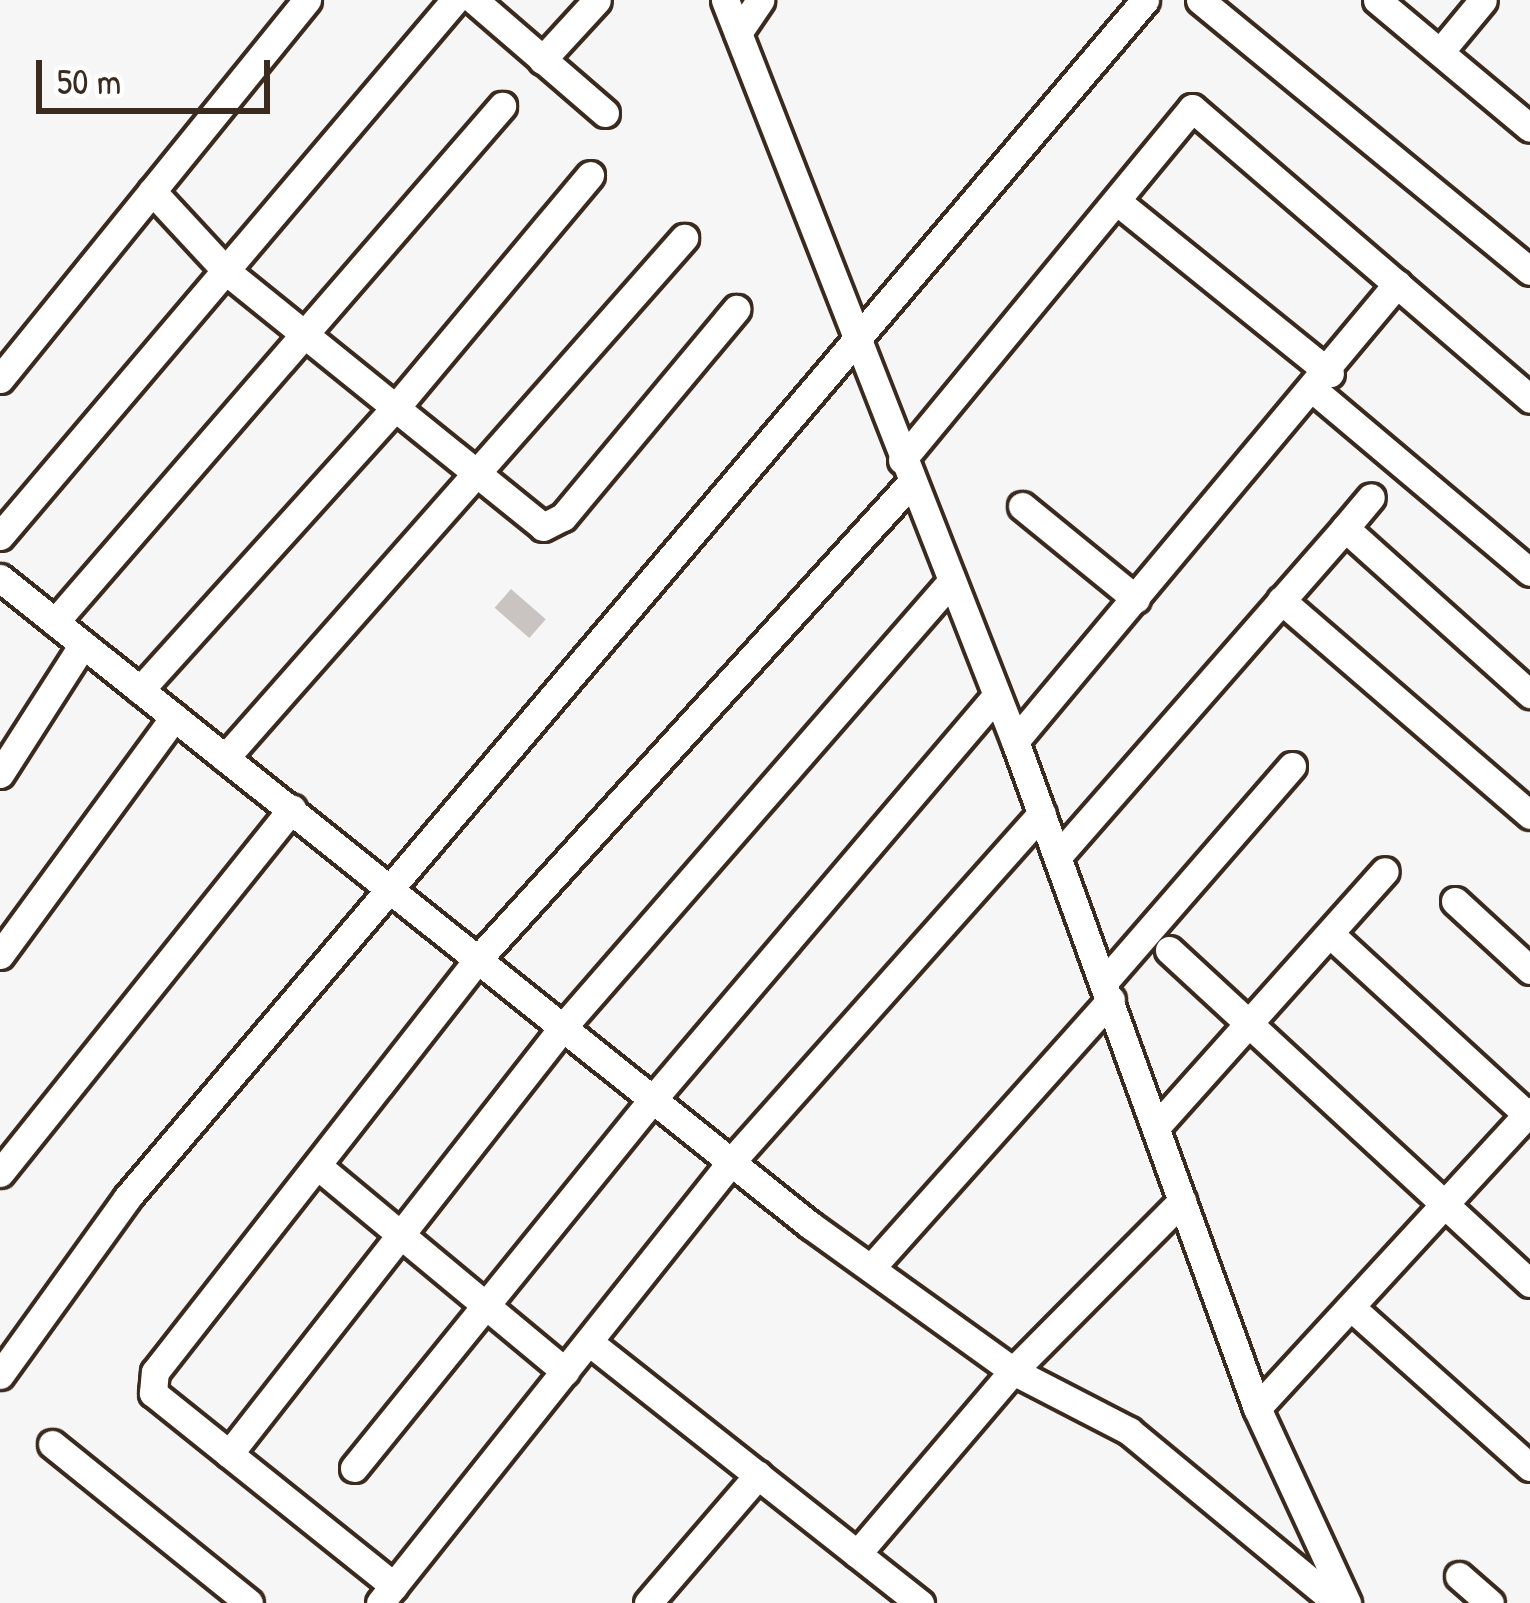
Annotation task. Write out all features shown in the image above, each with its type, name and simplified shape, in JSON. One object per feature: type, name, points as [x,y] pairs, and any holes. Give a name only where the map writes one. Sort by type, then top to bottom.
[{"type":"street","points":[[0,379],[307,0]]},
{"type":"street","points":[[0,536],[455,0]]},
{"type":"street","points":[[474,0],[605,113]]},
{"type":"street","points":[[542,59],[597,0]]},
{"type":"street","points":[[725,0],[1042,813],[1257,1408],[1342,1603]]},
{"type":"street","points":[[738,32],[760,0]]},
{"type":"street","points":[[0,1375],[128,1198],[1145,0]]},
{"type":"street","points":[[1200,0],[1530,271]]},
{"type":"street","points":[[1377,0],[1530,128]]},
{"type":"street","points":[[1440,52],[1483,0]]},
{"type":"street","points":[[55,622],[502,106]]},
{"type":"street","points":[[1042,813],[731,1162],[387,1594],[150,1383],[478,959],[906,472],[1192,108],[1530,399]]},
{"type":"street","points":[[140,690],[397,406],[590,175]]},
{"type":"street","points":[[152,191],[226,271],[549,529],[736,309]]},
{"type":"street","points":[[1119,203],[1530,572]]},
{"type":"street","points":[[226,758],[482,475],[684,238]]},
{"type":"street","points":[[1015,742],[1322,382],[1397,284]]},
{"type":"street","points":[[1058,856],[1371,497]]},
{"type":"street","points":[[1022,506],[1136,599]]},
{"type":"street","points":[[1345,528],[1530,694]]},
{"type":"street","points":[[0,578],[731,1162],[1013,1371],[1129,1432],[1342,1603]]},
{"type":"street","points":[[229,1454],[563,1027],[949,584]]},
{"type":"street","points":[[1281,600],[1530,814]]},
{"type":"street","points":[[0,774],[83,644]]},
{"type":"street","points":[[354,1468],[652,1099],[996,696]]},
{"type":"street","points":[[0,955],[174,717]]},
{"type":"street","points":[[872,1268],[1292,766]]},
{"type":"street","points":[[0,1173],[292,809]]},
{"type":"street","points":[[1156,1127],[1385,871]]},
{"type":"street","points":[[1455,901],[1530,970]]},
{"type":"street","points":[[1257,1408],[1529,1114],[1330,934]]},
{"type":"street","points":[[1169,950],[1442,1209],[1530,1283]]},
{"type":"street","points":[[319,1167],[565,1371]]},
{"type":"street","points":[[857,1554],[1013,1371],[1182,1201]]},
{"type":"street","points":[[1353,1309],[1530,1466]]},
{"type":"street","points":[[589,1342],[920,1603]]},
{"type":"street","points":[[52,1444],[249,1603]]},
{"type":"street","points":[[648,1603],[758,1475]]},
{"type":"street","points":[[1459,1576],[1490,1603]]},
{"type":"building","points":[[511,589],[546,619],[529,638],[495,608]]}]
